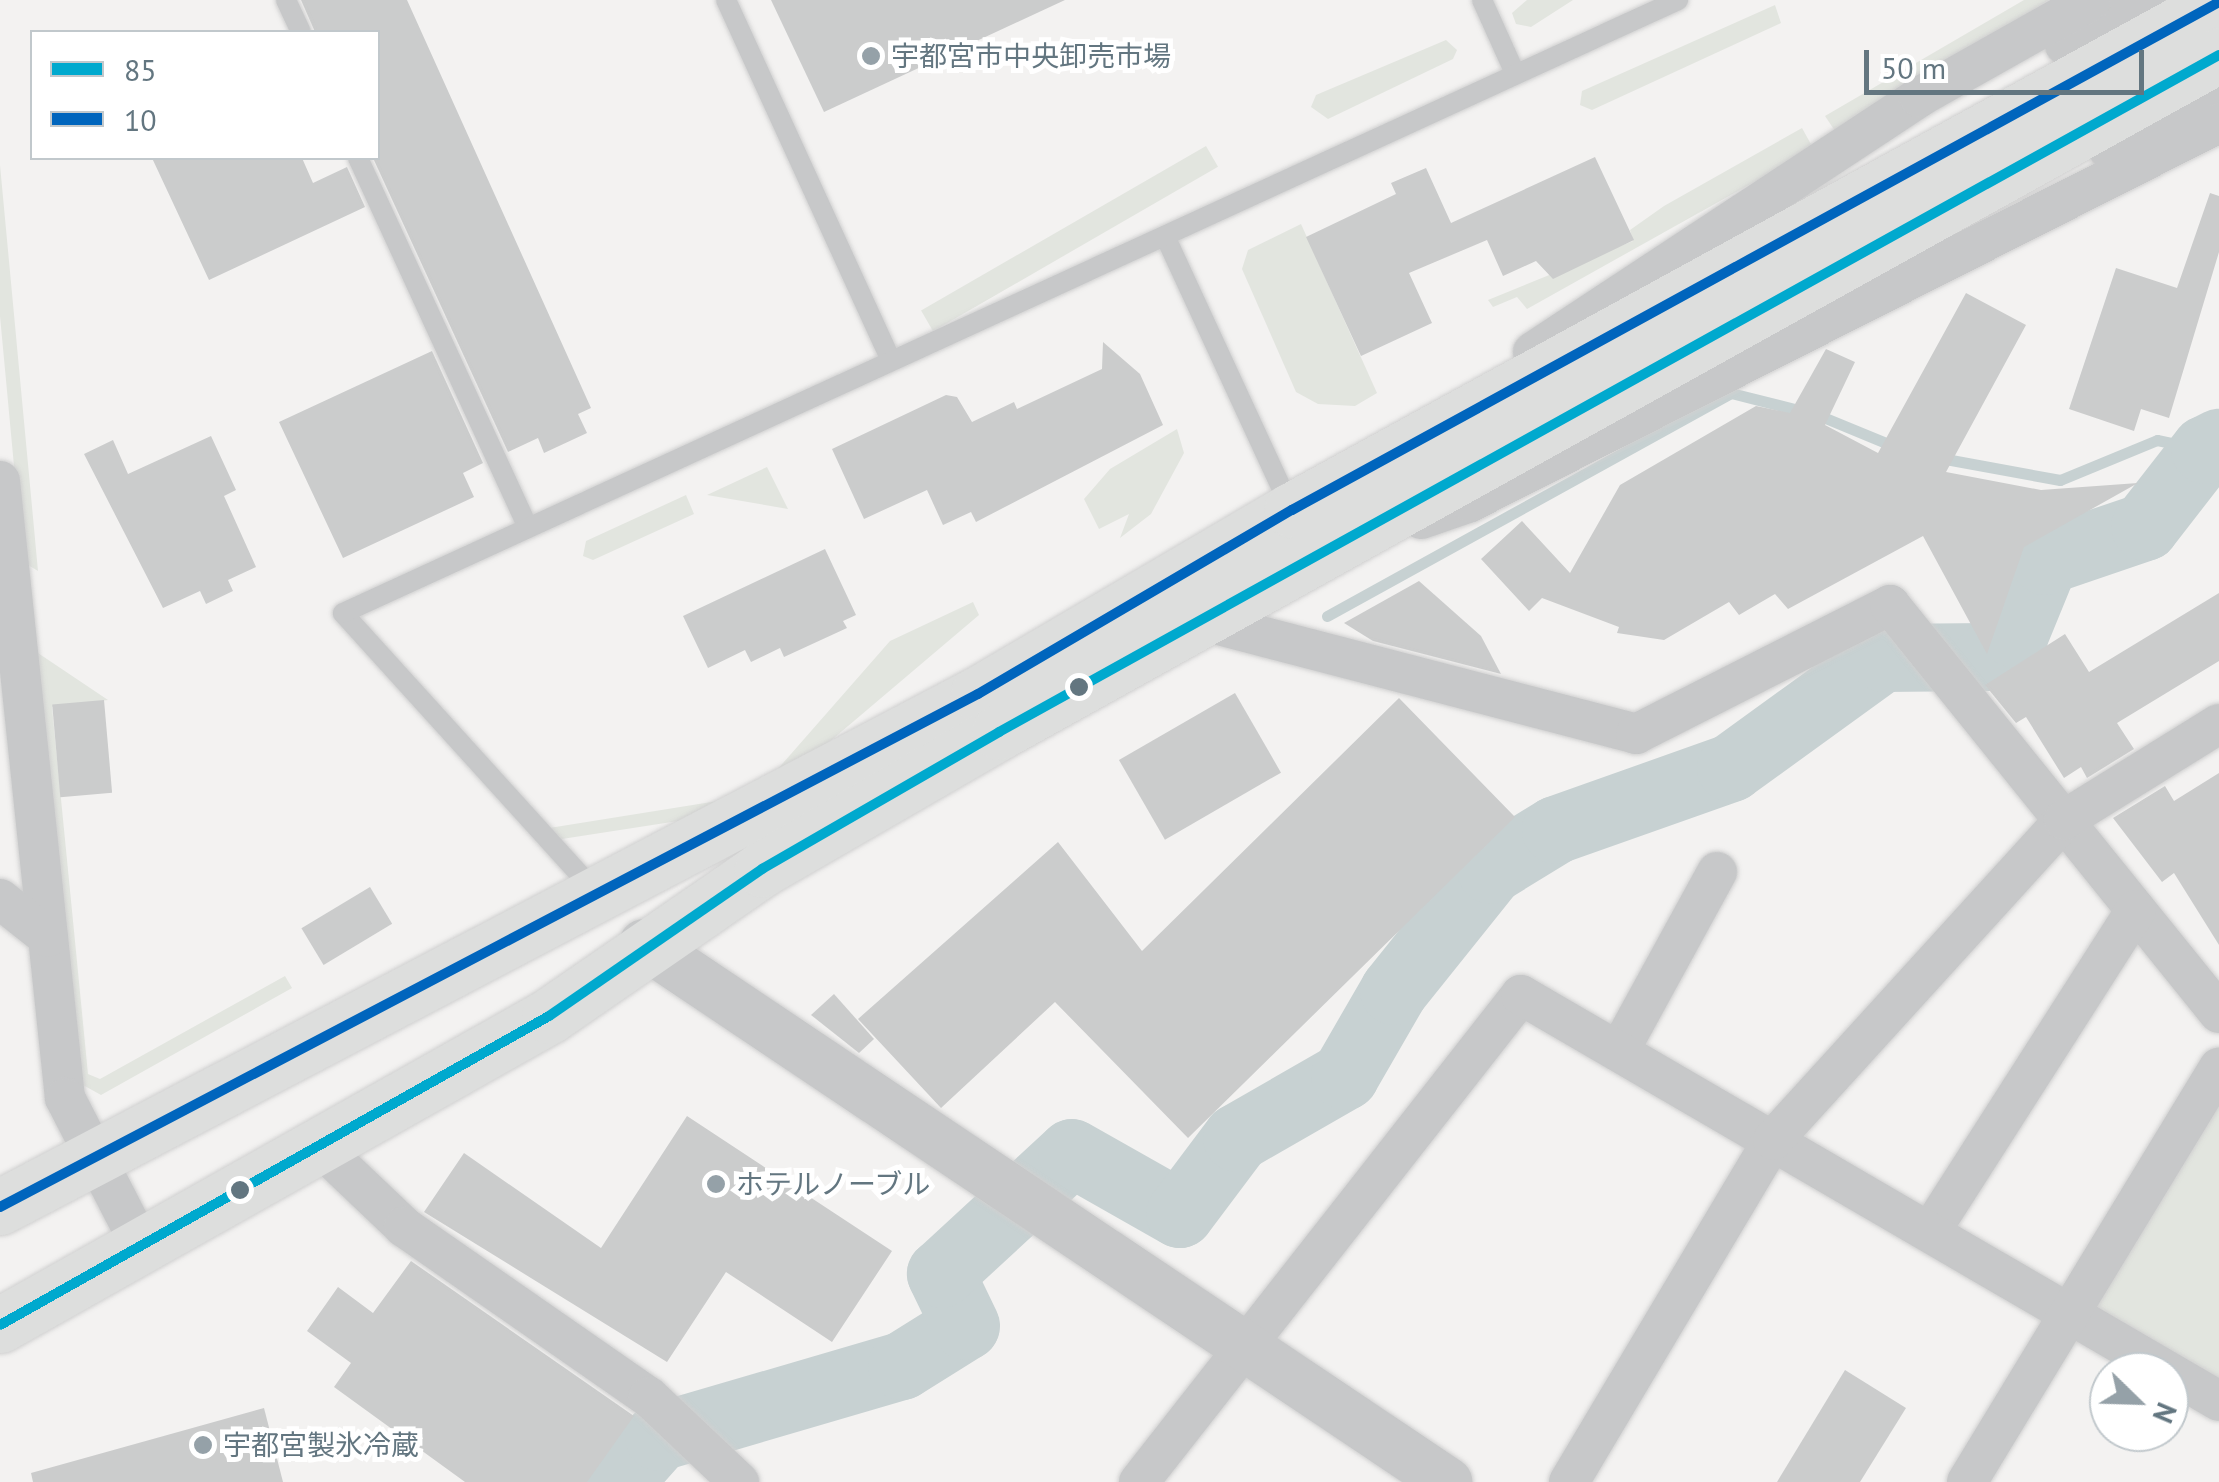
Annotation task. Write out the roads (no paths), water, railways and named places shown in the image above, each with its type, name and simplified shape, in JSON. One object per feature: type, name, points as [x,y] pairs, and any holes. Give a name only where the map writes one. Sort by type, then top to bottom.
[{"type":"main road","points":[[0,1325],[549,1016],[644,944],[762,869],[1203,622],[1304,533],[1936,160],[2219,2]]},
{"type":"main road","points":[[0,1206],[93,1154],[382,1010],[593,890],[1304,533],[2219,55]]},
{"type":"street","points":[[1936,160],[1501,373],[1919,97],[2091,0]]},
{"type":"street","points":[[1919,97],[1940,108],[1972,96],[2145,0]]},
{"type":"street","points":[[1986,241],[2014,203],[2219,89]]},
{"type":"street","points":[[1304,533],[1470,502],[2219,124]]},
{"type":"street","points":[[0,481],[9,644],[48,938],[64,1098],[140,1244]]},
{"type":"street","points":[[1203,622],[1636,734],[1890,604],[2219,1014]]},
{"type":"street","points":[[1569,1482],[1773,1140],[2064,820],[2219,724]]},
{"type":"street","points":[[1619,1051],[1717,872]]},
{"type":"street","points":[[0,899],[48,938]]},
{"type":"street","points":[[1930,1232],[2136,910]]},
{"type":"street","points":[[644,944],[1447,1482]]},
{"type":"street","points":[[1159,1476],[1245,1347],[1521,994],[2219,1401]]},
{"type":"street","points":[[1968,1482],[2219,1068]]},
{"type":"street","points":[[318,1144],[404,1227],[649,1397],[740,1482]]},
{"type":"lane","points":[[286,0],[300,30]]},
{"type":"lane","points":[[726,0],[890,358]]},
{"type":"lane","points":[[1482,0],[1515,73]]},
{"type":"lane","points":[[593,890],[343,613],[890,358],[1678,0]]},
{"type":"lane","points":[[359,160],[527,526]]},
{"type":"lane","points":[[1165,236],[1304,533]]},
{"type":"waterway","points":[[1327,616],[1731,393],[1818,415],[1898,448]]},
{"type":"waterway","points":[[1940,458],[2060,480],[2157,440],[2205,450]]},
{"type":"waterway","points":[[619,1482],[659,1437],[902,1366],[966,1326],[941,1274],[1072,1153],[1180,1214],[1237,1138],[1345,1076],[1394,991],[1491,870],[1556,830],[1731,768],[1883,658],[1988,657],[2015,634],[2045,561],[2145,527],[2205,450],[2219,443]]},
{"type":"place","name":"宇都宮市中央卸売市場","points":[[871,56]]},
{"type":"place","name":"ホテルノーブル","points":[[716,1184]]},
{"type":"place","name":"宇都宮製氷冷蔵","points":[[203,1445]]}]
